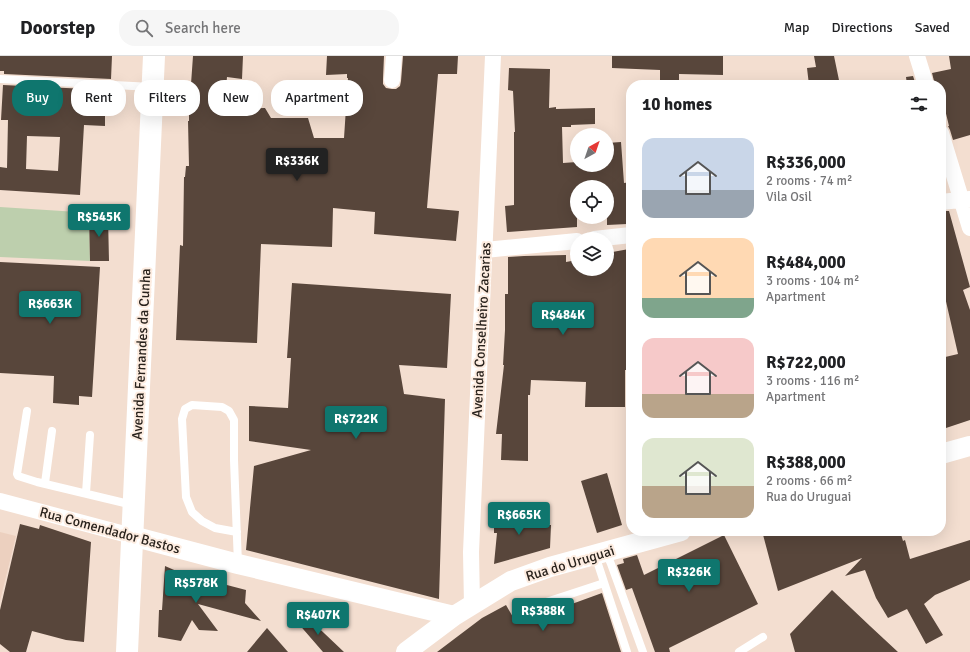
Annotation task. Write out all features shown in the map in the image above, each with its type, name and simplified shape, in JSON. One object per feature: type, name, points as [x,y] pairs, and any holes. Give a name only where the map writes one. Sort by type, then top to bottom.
[{"type":"main road","name":"Avenida Fernandes da Cunha","points":[[153,80],[154,56]]},
{"type":"main road","name":"Avenida Fernandes da Cunha","points":[[127,652],[152,116]]},
{"type":"street","points":[[392,80],[394,56]]},
{"type":"street","name":"Avenida Conselheiro Zacarias","points":[[472,605],[471,552],[493,56]]},
{"type":"street","points":[[917,56],[924,80]]},
{"type":"street","points":[[946,146],[966,199],[970,228]]},
{"type":"street","points":[[946,201],[966,199]]},
{"type":"street","points":[[614,237],[626,236]]},
{"type":"street","points":[[485,250],[570,242]]},
{"type":"street","points":[[946,453],[970,446]]},
{"type":"street","name":"Rua Comendador Bastos","points":[[0,501],[238,564],[454,616]]},
{"type":"street","name":"Rua do Uruguai","points":[[406,652],[454,616],[511,581],[550,567],[654,536]]},
{"type":"lane","points":[[0,79],[134,86]]},
{"type":"lane","points":[[237,532],[215,528],[202,521],[192,512],[186,497],[182,419],[185,410],[192,404],[222,407],[230,411],[234,420],[238,564]]},
{"type":"lane","points":[[27,412],[17,474],[20,478],[134,505]]},
{"type":"lane","points":[[45,483],[52,431]]},
{"type":"lane","points":[[86,493],[90,435]]},
{"type":"lane","points":[[600,553],[604,583],[627,652]]},
{"type":"lane","points":[[600,553],[611,564],[643,652]]},
{"type":"lane","points":[[534,606],[604,583]]},
{"type":"lane","points":[[739,652],[763,637]]},
{"type":"shaded area","points":[[0,532],[16,536],[0,601]]},
{"type":"green space","points":[[0,207],[93,213],[89,216],[90,261],[0,257]]},
{"type":"building","points":[[0,56],[112,56],[111,79],[4,74],[4,71],[0,71]]},
{"type":"building","points":[[193,56],[243,56],[242,79],[227,77],[227,80],[208,80],[208,116],[263,116],[263,108],[265,108],[271,118],[308,118],[314,138],[344,138],[345,116],[363,116],[363,80],[348,80],[347,74],[326,75],[327,56],[384,56],[383,84],[386,88],[396,89],[400,86],[403,56],[458,56],[457,74],[438,74],[427,208],[459,211],[456,241],[374,234],[375,212],[333,208],[332,247],[261,244],[257,343],[176,340],[180,245],[183,246],[184,177],[186,166],[189,166],[188,121],[189,116],[200,116],[200,80],[191,80]]},
{"type":"building","points":[[612,56],[723,56],[723,75],[679,74],[679,80],[660,80],[660,70],[612,68]]},
{"type":"building","points":[[814,56],[834,56],[839,80],[808,80],[807,68],[816,67]]},
{"type":"building","points":[[949,56],[970,56],[970,135],[953,140],[948,126],[946,114],[946,80],[934,80],[932,73],[951,69]]},
{"type":"building","points":[[509,68],[550,69],[549,108],[595,108],[595,124],[562,127],[563,163],[570,162],[570,172],[614,172],[614,142],[621,142],[624,183],[626,183],[626,224],[607,225],[614,224],[614,180],[570,180],[570,224],[577,224],[577,227],[507,232],[505,206],[514,205],[515,132],[513,91],[508,90]]},
{"type":"building","points":[[913,76],[914,80],[906,80],[906,77]]},
{"type":"building","points":[[3,85],[12,85],[12,116],[63,116],[63,88],[71,88],[71,116],[105,116],[105,126],[84,125],[80,195],[0,190],[0,167],[7,168],[8,120],[1,120]],"holes":[[[27,136],[60,137],[58,171],[26,169]]]},
{"type":"building","points":[[946,211],[949,211],[970,287],[963,290],[970,310],[970,420],[946,428],[946,357],[958,354],[946,301]]},
{"type":"building","points":[[89,216],[108,216],[109,261],[90,261]]},
{"type":"building","points":[[626,250],[625,407],[585,407],[586,382],[531,380],[530,395],[528,395],[528,461],[501,460],[502,434],[496,434],[504,365],[505,294],[508,294],[508,257],[566,255],[566,262],[570,261],[570,276],[614,276],[614,252]]},
{"type":"building","points":[[0,262],[100,267],[92,397],[79,396],[79,405],[53,403],[54,376],[0,373]]},
{"type":"building","points":[[292,283],[451,294],[447,368],[399,365],[404,394],[445,399],[439,599],[246,550],[254,466],[311,450],[249,441],[249,406],[288,408],[291,358],[287,358]]},
{"type":"building","points":[[607,473],[622,525],[597,533],[581,481]]},
{"type":"building","points":[[494,514],[535,515],[535,525],[551,525],[550,548],[494,564],[497,533],[494,533]]},
{"type":"building","points":[[20,524],[39,529],[40,525],[91,542],[84,642],[66,640],[32,631],[26,652],[10,652],[0,644],[0,610]]},
{"type":"building","points":[[724,536],[758,604],[669,648],[670,652],[655,652],[632,588],[626,590],[617,565],[624,563],[623,559],[637,555],[644,575]]},
{"type":"building","points":[[763,536],[902,536],[903,541],[905,540],[910,559],[970,540],[970,580],[935,595],[924,604],[943,635],[926,644],[907,609],[888,618],[876,598],[865,570],[845,576],[862,558],[778,591]]},
{"type":"building","points":[[165,566],[181,573],[246,590],[245,603],[261,621],[198,604],[218,631],[199,630],[192,620],[181,641],[158,637],[159,610],[162,610]]},
{"type":"building","points":[[832,590],[898,652],[795,652],[790,634]]},
{"type":"building","points":[[602,593],[621,652],[437,652],[482,618],[506,605],[517,624]]},
{"type":"building","points":[[305,615],[344,652],[323,652],[297,622]]},
{"type":"building","points":[[267,628],[288,652],[247,652]]}]
